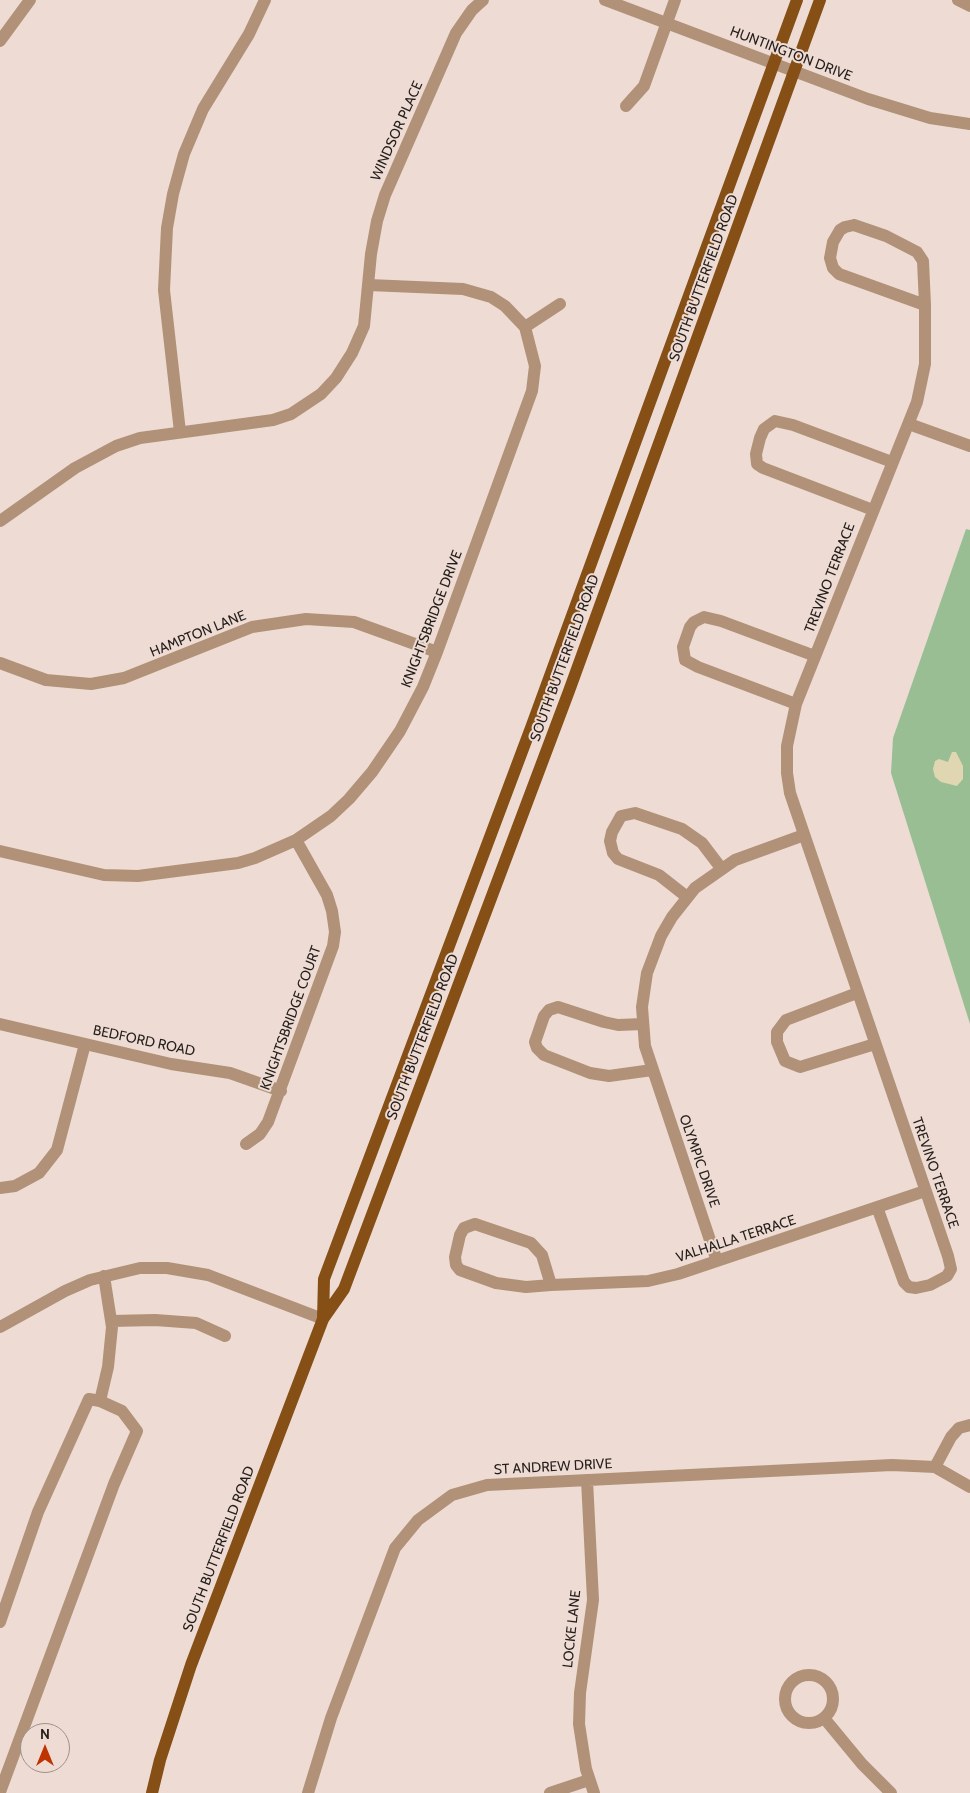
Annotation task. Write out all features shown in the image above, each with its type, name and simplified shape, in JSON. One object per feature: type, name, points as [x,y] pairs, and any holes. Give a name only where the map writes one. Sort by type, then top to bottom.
[{"type":"main road","name":"SOUTH BUTTERFIELD ROAD","points":[[323,1319],[324,1279],[532,725],[797,0]]},
{"type":"main road","name":"SOUTH BUTTERFIELD ROAD","points":[[152,1793],[160,1760],[191,1665],[323,1319],[344,1289],[569,691],[820,0]]},
{"type":"street","points":[[0,40],[30,0]]},
{"type":"street","points":[[180,432],[164,290],[164,259],[173,194],[184,154],[201,115],[249,34],[266,0]]},
{"type":"street","name":"WINDSOR PLACE","points":[[0,521],[101,452],[140,438],[273,420],[291,414],[312,402],[336,378],[352,353],[364,326],[376,230],[385,195],[456,34],[472,10],[483,0]]},
{"type":"street","name":"HUNTINGTON DRIVE","points":[[605,0],[868,99],[930,118],[970,124]]},
{"type":"street","points":[[626,106],[644,86],[675,0]]},
{"type":"street","points":[[958,0],[970,6]]},
{"type":"street","name":"TREVINO TERRACE","points":[[877,1208],[904,1282],[910,1287],[916,1288],[942,1280],[951,1269],[790,793],[786,773],[786,746],[796,704],[892,462],[909,424],[917,402],[925,364],[925,305],[923,260],[917,252],[886,236],[854,225],[840,230],[833,242],[830,258],[833,268],[839,274],[925,305]]},
{"type":"street","name":"KNIGHTSBRIDGE DRIVE","points":[[0,851],[104,876],[138,876],[238,863],[255,858],[296,840],[331,816],[349,800],[372,772],[404,722],[423,687],[532,391],[535,366],[525,327],[505,306],[491,297],[475,291],[369,285]]},
{"type":"street","points":[[525,327],[560,304]]},
{"type":"street","name":"TREVINO TERRACE","points":[[873,510],[763,468],[757,464],[756,454],[760,438],[764,429],[775,421],[793,425],[892,462]]},
{"type":"street","points":[[909,424],[970,446]]},
{"type":"street","name":"TREVINO TERRACE","points":[[796,704],[698,667],[685,660],[684,648],[690,627],[694,622],[704,617],[721,621],[816,656]]},
{"type":"street","name":"HAMPTON LANE","points":[[0,663],[46,680],[90,684],[124,678],[252,628],[306,619],[354,622],[437,652]]},
{"type":"street","points":[[687,897],[659,875],[618,859],[613,853],[610,841],[612,832],[621,816],[635,812],[682,829],[702,843],[721,868]]},
{"type":"street","name":"OLYMPIC DRIVE","points":[[717,1261],[652,1070],[643,1024],[643,998],[652,957],[672,917],[687,897],[721,868],[735,860],[804,835]]},
{"type":"street","name":"KNIGHTSBRIDGE COURT","points":[[246,1144],[260,1134],[268,1122],[328,963],[335,932],[332,911],[327,895],[296,840]]},
{"type":"street","points":[[858,994],[786,1020],[777,1032],[777,1042],[785,1061],[800,1067],[875,1044]]},
{"type":"street","points":[[643,1024],[618,1025],[558,1007],[549,1010],[544,1016],[535,1042],[537,1048],[544,1054],[590,1073],[609,1076],[652,1070]]},
{"type":"street","name":"BEDFORD ROAD","points":[[0,1024],[171,1064],[230,1073],[281,1091]]},
{"type":"street","points":[[0,1188],[15,1186],[35,1176],[47,1166],[57,1150],[85,1044]]},
{"type":"street","name":"VALHALLA TERRACE","points":[[551,1285],[542,1255],[531,1243],[475,1224],[464,1228],[455,1257],[456,1265],[460,1270],[496,1283],[526,1287],[648,1281],[678,1274],[925,1191]]},
{"type":"street","points":[[0,1328],[65,1291],[104,1276],[140,1268],[193,1271],[323,1319]]},
{"type":"street","points":[[100,1401],[108,1367],[111,1321],[104,1276]]},
{"type":"street","points":[[111,1321],[154,1320],[196,1323],[225,1336]]},
{"type":"street","points":[[0,1622],[38,1512],[89,1399],[100,1401],[122,1411],[137,1431],[114,1484],[0,1792]]},
{"type":"street","points":[[970,1425],[959,1428],[951,1437],[935,1467],[970,1487]]},
{"type":"street","name":"ST ANDREW DRIVE","points":[[308,1793],[331,1718],[395,1548],[404,1534],[425,1514],[452,1495],[487,1485],[892,1465],[935,1467]]},
{"type":"street","name":"LOCKE LANE","points":[[587,1480],[593,1600],[580,1693],[579,1724],[589,1780],[594,1793]]},
{"type":"street","points":[[824,1718],[862,1764],[891,1793]]},
{"type":"street","points":[[550,1793],[589,1780]]},
{"type":"green space","points":[[966,529],[970,530],[970,1024],[891,773],[893,738]]},
{"type":"sand","points":[[952,752],[956,752],[963,766],[963,779],[957,786],[941,782],[935,777],[933,769],[935,761],[939,759],[948,762]]}]
